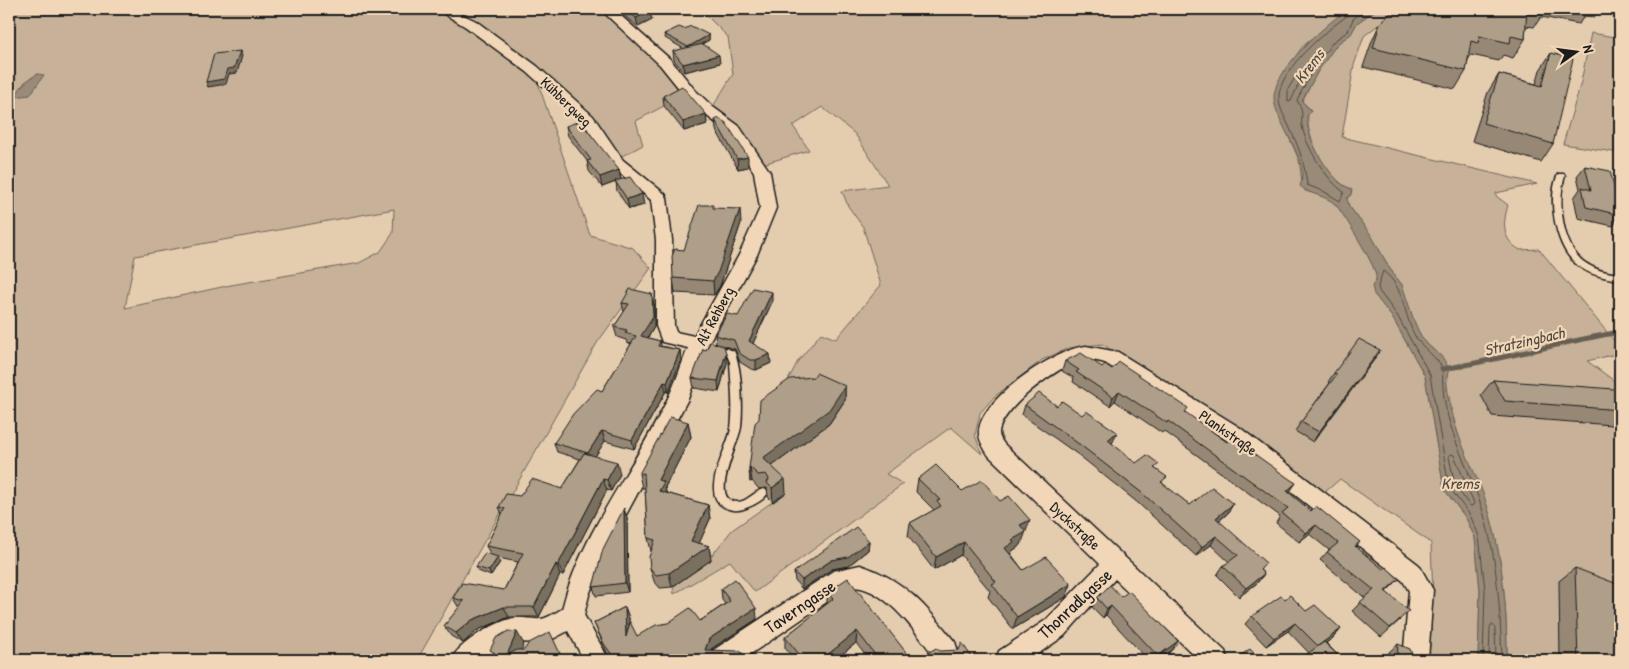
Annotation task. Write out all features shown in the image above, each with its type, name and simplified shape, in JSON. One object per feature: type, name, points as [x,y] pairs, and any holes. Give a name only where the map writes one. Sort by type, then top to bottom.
[{"type":"street","name":"Kühbergweg","points":[[442,9],[471,24],[532,69],[588,119],[617,163],[659,198],[664,240],[665,326],[669,337],[699,344]]},
{"type":"street","name":"Alt Rehberg","points":[[572,616],[577,594],[594,552],[678,399],[699,344],[748,255],[768,208],[762,172],[734,129],[708,110],[690,93],[665,62],[606,9]]},
{"type":"street","name":"Plankstraße","points":[[1029,382],[1077,354],[1094,352],[1111,357],[1232,433],[1412,573],[1421,590],[1416,660]]},
{"type":"street","name":"Dyckstraße","points":[[1029,382],[1004,404],[992,419],[988,434],[996,450],[1216,660]]},
{"type":"street","name":"Thonradlgasse","points":[[1008,660],[1055,628],[1103,576],[1117,565]]},
{"type":"street","name":"Taverngasse","points":[[721,660],[841,579],[858,576],[873,580],[900,599],[946,651]]},
{"type":"street","points":[[464,660],[490,641],[512,630],[539,636],[572,616],[597,660]]},
{"type":"lane","points":[[1561,176],[1557,194],[1558,210],[1566,241],[1572,255],[1590,269],[1620,277]]},
{"type":"lane","points":[[699,344],[731,353],[734,362],[736,429],[719,483],[718,496],[722,503],[732,506],[743,505],[764,492]]},
{"type":"shaded area","points":[[9,9],[614,9],[608,12],[642,44],[686,94],[636,121],[643,145],[620,157],[594,118],[550,79],[538,83],[590,235],[633,248],[651,268],[597,343],[417,660],[9,660]],"holes":[[[394,209],[393,233],[380,252],[359,263],[231,285],[125,308],[135,256]]]},
{"type":"shaded area","points":[[700,9],[1348,9],[1302,47],[1277,84],[1279,115],[1299,160],[1305,191],[1331,201],[1344,216],[1374,269],[1376,280],[1373,286],[1374,294],[1392,317],[1425,376],[1444,489],[1466,518],[1475,538],[1480,590],[1478,660],[1429,660],[1433,597],[1431,543],[1340,479],[1324,493],[1236,430],[1102,344],[1069,348],[1042,360],[994,397],[980,413],[975,435],[982,454],[951,427],[886,474],[903,484],[755,592],[730,561],[674,594],[673,586],[704,565],[732,530],[785,493],[764,472],[829,424],[785,386],[798,361],[821,333],[836,339],[881,285],[863,227],[848,206],[842,191],[888,185],[855,134],[822,107],[793,126],[809,150],[763,164],[712,108],[733,74],[728,37]]},
{"type":"shaded area","points":[[1376,9],[1399,9],[1364,36],[1354,65],[1342,137],[1537,184],[1496,193],[1496,196],[1508,205],[1505,230],[1509,241],[1520,250],[1539,249],[1620,348],[1620,353],[1587,361],[1620,385],[1620,660],[1507,660],[1505,604],[1498,548],[1489,512],[1459,437],[1448,392],[1443,358],[1421,337],[1402,285],[1390,269],[1371,235],[1349,206],[1347,201],[1350,188],[1342,184],[1334,176],[1318,154],[1309,129],[1308,118],[1310,109],[1302,101],[1318,71],[1337,44],[1351,34],[1357,23]]},
{"type":"shaded area","points":[[1591,33],[1620,38],[1620,153],[1563,144],[1581,82]]},
{"type":"water","name":"Krems","points":[[1348,9],[1377,9],[1357,23],[1351,34],[1337,44],[1318,71],[1302,101],[1311,111],[1307,116],[1310,134],[1317,151],[1327,167],[1342,185],[1352,190],[1351,195],[1347,198],[1349,206],[1371,235],[1390,269],[1402,285],[1421,337],[1443,358],[1449,369],[1447,382],[1451,412],[1456,429],[1484,496],[1498,550],[1505,605],[1507,660],[1478,660],[1480,590],[1475,538],[1466,518],[1444,489],[1425,376],[1392,317],[1374,294],[1372,286],[1376,275],[1374,269],[1344,217],[1331,201],[1300,186],[1302,176],[1301,165],[1276,109],[1274,99],[1276,88],[1291,62],[1314,37]]},
{"type":"water","points":[[37,74],[44,75],[30,95],[14,97],[25,82]]},
{"type":"building","points":[[626,9],[647,9],[650,11],[636,18]]},
{"type":"building","points":[[1396,9],[1527,9],[1525,39],[1511,36],[1510,43],[1479,36],[1478,43],[1471,41],[1466,71],[1373,48],[1380,23]]},
{"type":"building","points":[[691,26],[709,35],[688,47],[664,34],[679,27],[684,29]]},
{"type":"building","points":[[703,44],[719,55],[683,64],[673,51]]},
{"type":"building","points":[[240,51],[234,68],[227,69],[224,79],[206,82],[214,54]]},
{"type":"building","points":[[1551,53],[1573,59],[1553,144],[1483,123],[1499,74],[1542,86]]},
{"type":"building","points":[[682,86],[706,114],[683,122],[663,96]]},
{"type":"building","points":[[719,118],[726,123],[748,157],[737,159],[715,120]]},
{"type":"building","points":[[580,121],[619,170],[600,177],[587,161],[591,160],[566,126]]},
{"type":"building","points":[[1585,166],[1610,171],[1620,215],[1586,207],[1582,187],[1591,190]]},
{"type":"building","points":[[630,177],[642,194],[627,199],[615,181]]},
{"type":"building","points":[[699,205],[713,205],[713,208],[740,209],[718,272],[713,281],[673,278],[672,256],[675,249],[684,250]]},
{"type":"building","points":[[753,288],[772,292],[749,341],[770,354],[756,360],[750,360],[739,353],[734,340],[715,335],[727,314],[738,316]]},
{"type":"building","points":[[630,289],[652,294],[653,317],[641,336],[660,341],[658,346],[680,350],[667,383],[664,382],[632,440],[602,431],[588,453],[554,443],[573,414],[597,389],[602,391],[636,336],[625,333],[627,330],[614,327],[629,304],[622,303]]},
{"type":"building","points":[[1359,339],[1380,350],[1319,432],[1301,422],[1337,374],[1334,373]]},
{"type":"building","points":[[710,342],[724,346],[726,353],[718,381],[692,378],[703,349],[706,350]]},
{"type":"building","points":[[1081,353],[1102,367],[1105,364],[1112,369],[1119,362],[1188,408],[1185,412],[1227,442],[1232,438],[1296,483],[1287,491],[1311,511],[1316,506],[1360,542],[1355,546],[1383,569],[1386,567],[1399,579],[1385,591],[1409,611],[1390,628],[1360,602],[1374,590],[1327,552],[1338,543],[1316,525],[1306,533],[1282,513],[1288,508],[1168,421],[1167,423],[1119,391],[1113,397],[1076,372],[1079,370],[1065,361]]},
{"type":"building","points":[[816,373],[845,386],[829,410],[763,458],[785,479],[772,488],[767,483],[769,479],[766,474],[758,475],[749,468],[755,423],[759,419],[760,400],[790,379],[814,377]]},
{"type":"building","points":[[1493,380],[1614,389],[1620,399],[1620,410],[1505,401]]},
{"type":"building","points":[[1039,393],[1057,406],[1062,401],[1082,415],[1086,411],[1117,432],[1108,440],[1136,463],[1147,455],[1159,464],[1154,468],[1167,477],[1161,482],[1190,505],[1212,487],[1233,504],[1216,518],[1266,563],[1260,570],[1264,574],[1246,588],[1223,566],[1238,555],[1216,536],[1202,547],[1142,493],[1025,405]]},
{"type":"building","points":[[670,417],[688,422],[658,480],[664,482],[659,491],[708,505],[691,541],[709,546],[669,573],[656,575],[650,568],[649,557],[655,540],[648,538],[644,473],[639,474]]},
{"type":"building","points":[[584,453],[617,462],[607,480],[603,479],[534,607],[504,607],[472,620],[456,633],[444,626],[464,601],[453,598],[462,583],[504,590],[523,553],[486,546],[505,508],[499,507],[506,494],[520,496],[532,479],[562,489]]},
{"type":"building","points":[[936,465],[962,491],[982,480],[1000,501],[1009,496],[1030,520],[1020,525],[1026,532],[1012,540],[1014,542],[1005,548],[1023,570],[1046,557],[1071,584],[1017,617],[992,584],[996,582],[964,542],[936,557],[910,523],[941,506],[937,501],[940,500],[918,479]]},
{"type":"building","points":[[624,508],[625,583],[593,587],[603,549]]},
{"type":"building","points":[[856,527],[869,541],[848,557],[832,560],[802,580],[794,572]]},
{"type":"building","points":[[485,553],[498,557],[489,571],[476,567]]},
{"type":"building","points":[[1575,568],[1620,585],[1620,660],[1578,660]]},
{"type":"building","points":[[848,578],[912,660],[879,660],[857,631],[821,660],[804,660],[785,637],[833,599],[827,592]]},
{"type":"building","points":[[735,579],[756,608],[709,639],[705,650],[740,651],[748,660],[616,660],[604,644],[594,623],[625,607],[626,637],[630,622],[637,636],[656,625],[668,623],[690,608],[700,621],[730,601],[721,589]]},
{"type":"building","points":[[1110,585],[1121,597],[1129,591],[1178,641],[1158,656],[1111,606],[1107,609],[1097,598]]},
{"type":"building","points":[[1290,595],[1306,611],[1315,605],[1341,629],[1318,646],[1295,623],[1274,638],[1252,616],[1281,596],[1285,599]]},
{"type":"building","points":[[508,631],[517,632],[507,655],[517,650],[524,650],[529,643],[550,632],[563,660],[468,660],[495,653],[490,650],[496,638]]},
{"type":"building","points":[[1324,642],[1343,660],[1306,660],[1303,657]]},
{"type":"building","points":[[962,643],[971,656],[964,660],[916,660],[936,648],[940,651],[959,650]]},
{"type":"building","points":[[1398,644],[1410,649],[1412,660],[1397,660]]},
{"type":"building","points":[[1250,649],[1260,660],[1239,660],[1237,658]]},
{"type":"building","points":[[1169,653],[1176,660],[1157,660]]},
{"type":"waterway","name":"Stratzingbach","points":[[1442,369],[1620,332]]}]
